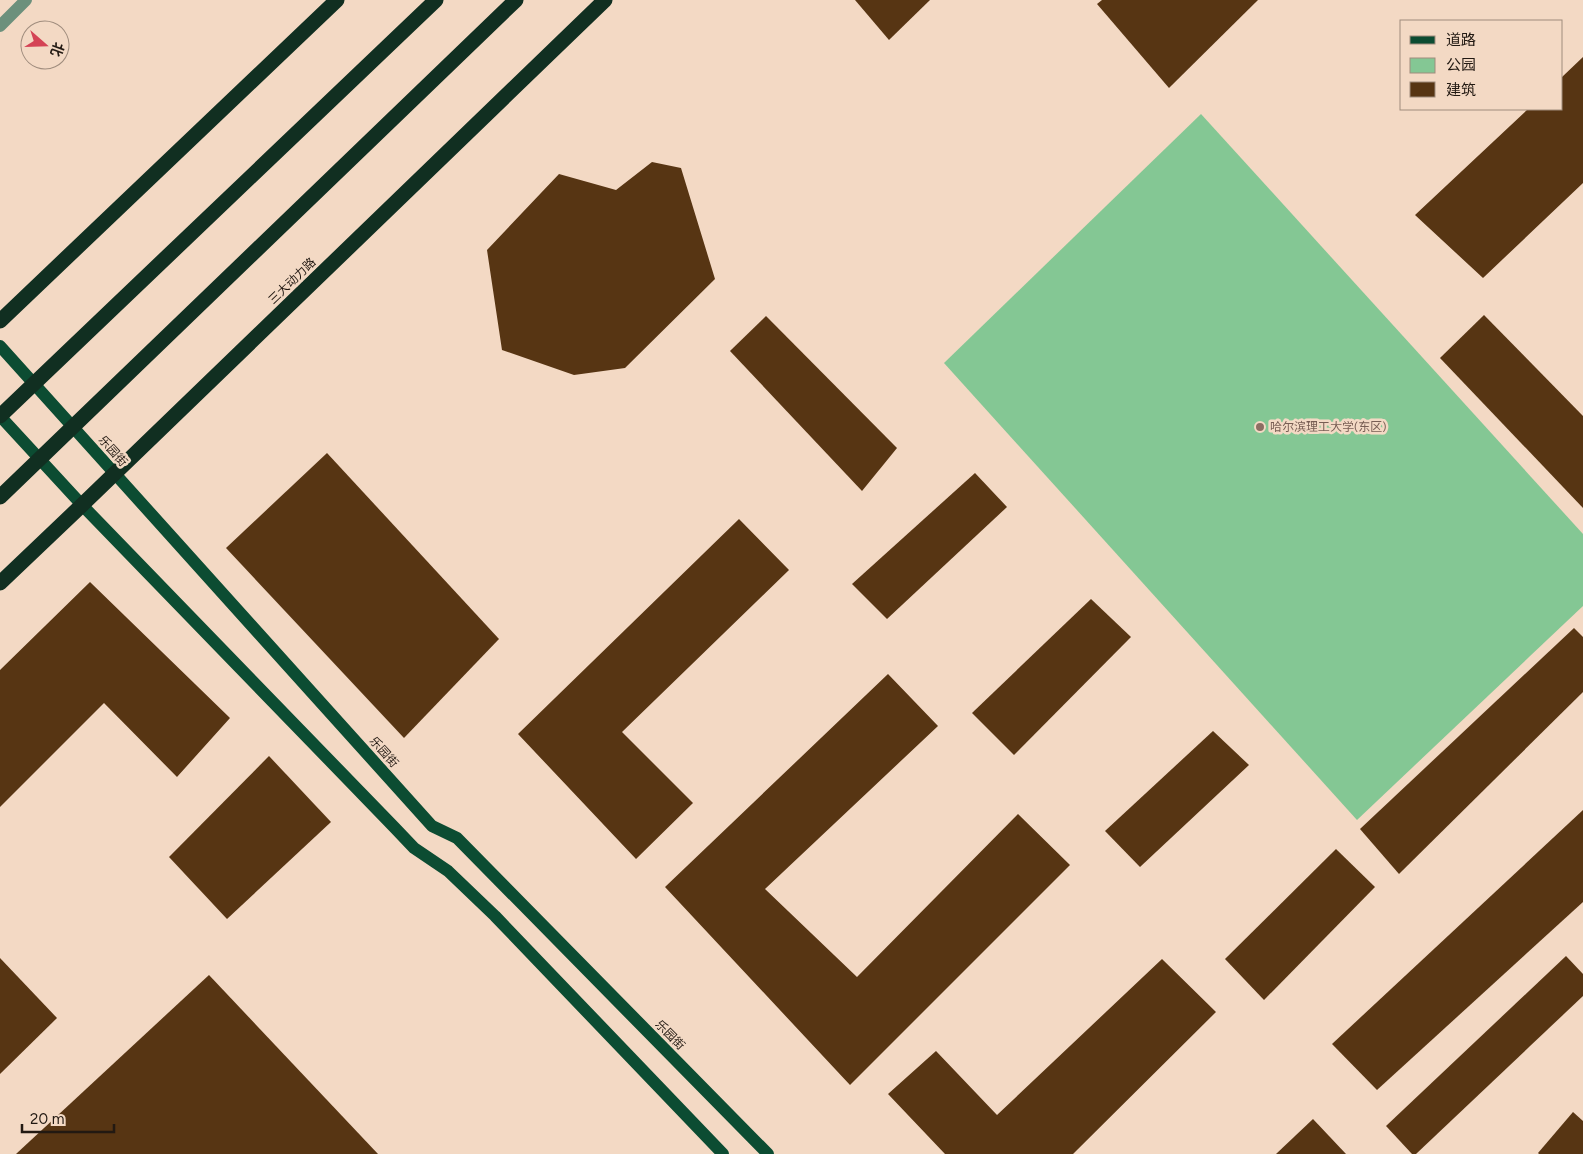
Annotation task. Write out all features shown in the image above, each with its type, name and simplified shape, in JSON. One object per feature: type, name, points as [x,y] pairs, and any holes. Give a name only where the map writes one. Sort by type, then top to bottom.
[{"type":"highway","points":[[0,322],[337,0]]},
{"type":"highway","points":[[0,416],[436,0]]},
{"type":"highway","points":[[0,497],[516,0]]},
{"type":"highway","name":"三大动力路","points":[[0,583],[82,506],[604,0]]},
{"type":"main road","name":"乐园街","points":[[0,346],[432,826],[457,838],[768,1154]]},
{"type":"main road","points":[[0,416],[82,506],[414,848],[448,871],[495,916],[723,1154]]},
{"type":"street","points":[[0,26],[26,0]]},
{"type":"green space","points":[[1201,114],[1583,534],[1583,606],[1357,820],[944,363]]},
{"type":"building","points":[[855,0],[930,0],[889,40]]},
{"type":"building","points":[[1102,0],[1258,0],[1169,88],[1097,4]]},
{"type":"building","points":[[1583,57],[1583,183],[1483,278],[1415,215],[1527,110],[1563,110],[1563,76]]},
{"type":"building","points":[[652,162],[681,168],[715,279],[625,368],[574,375],[502,350],[487,250],[559,174],[616,190]]},
{"type":"building","points":[[1484,315],[1583,416],[1583,508],[1440,358]]},
{"type":"building","points":[[766,316],[897,448],[862,491],[730,351]]},
{"type":"building","points":[[327,453],[499,639],[404,738],[226,548]]},
{"type":"building","points":[[975,473],[1007,507],[887,619],[852,584]]},
{"type":"building","points":[[739,519],[789,570],[622,732],[693,803],[636,859],[518,734]]},
{"type":"building","points":[[90,582],[230,718],[177,777],[104,703],[0,807],[0,670]]},
{"type":"building","points":[[1091,599],[1131,637],[1014,755],[972,713]]},
{"type":"building","points":[[1574,628],[1583,637],[1583,692],[1399,874],[1360,829]]},
{"type":"building","points":[[888,674],[938,726],[765,889],[857,977],[1018,814],[1070,865],[850,1085],[665,887]]},
{"type":"building","points":[[1213,731],[1249,765],[1140,867],[1105,831]]},
{"type":"building","points":[[269,756],[331,822],[227,919],[169,857]]},
{"type":"building","points":[[1583,810],[1583,902],[1377,1090],[1332,1044]]},
{"type":"building","points":[[1336,849],[1375,887],[1264,1000],[1225,959]]},
{"type":"building","points":[[1566,956],[1583,974],[1583,996],[1416,1154],[1412,1154],[1386,1126]]},
{"type":"building","points":[[0,958],[57,1018],[0,1074]]},
{"type":"building","points":[[1162,959],[1216,1012],[1073,1154],[945,1154],[888,1094],[936,1051],[997,1115]]},
{"type":"building","points":[[209,975],[378,1154],[16,1154]]},
{"type":"building","points":[[1573,1112],[1583,1121],[1583,1154],[1539,1154],[1538,1153]]},
{"type":"building","points":[[1313,1119],[1346,1154],[1276,1154]]},
{"type":"place","name":"哈尔滨理工大学(东区)","points":[[1260,427]]}]
